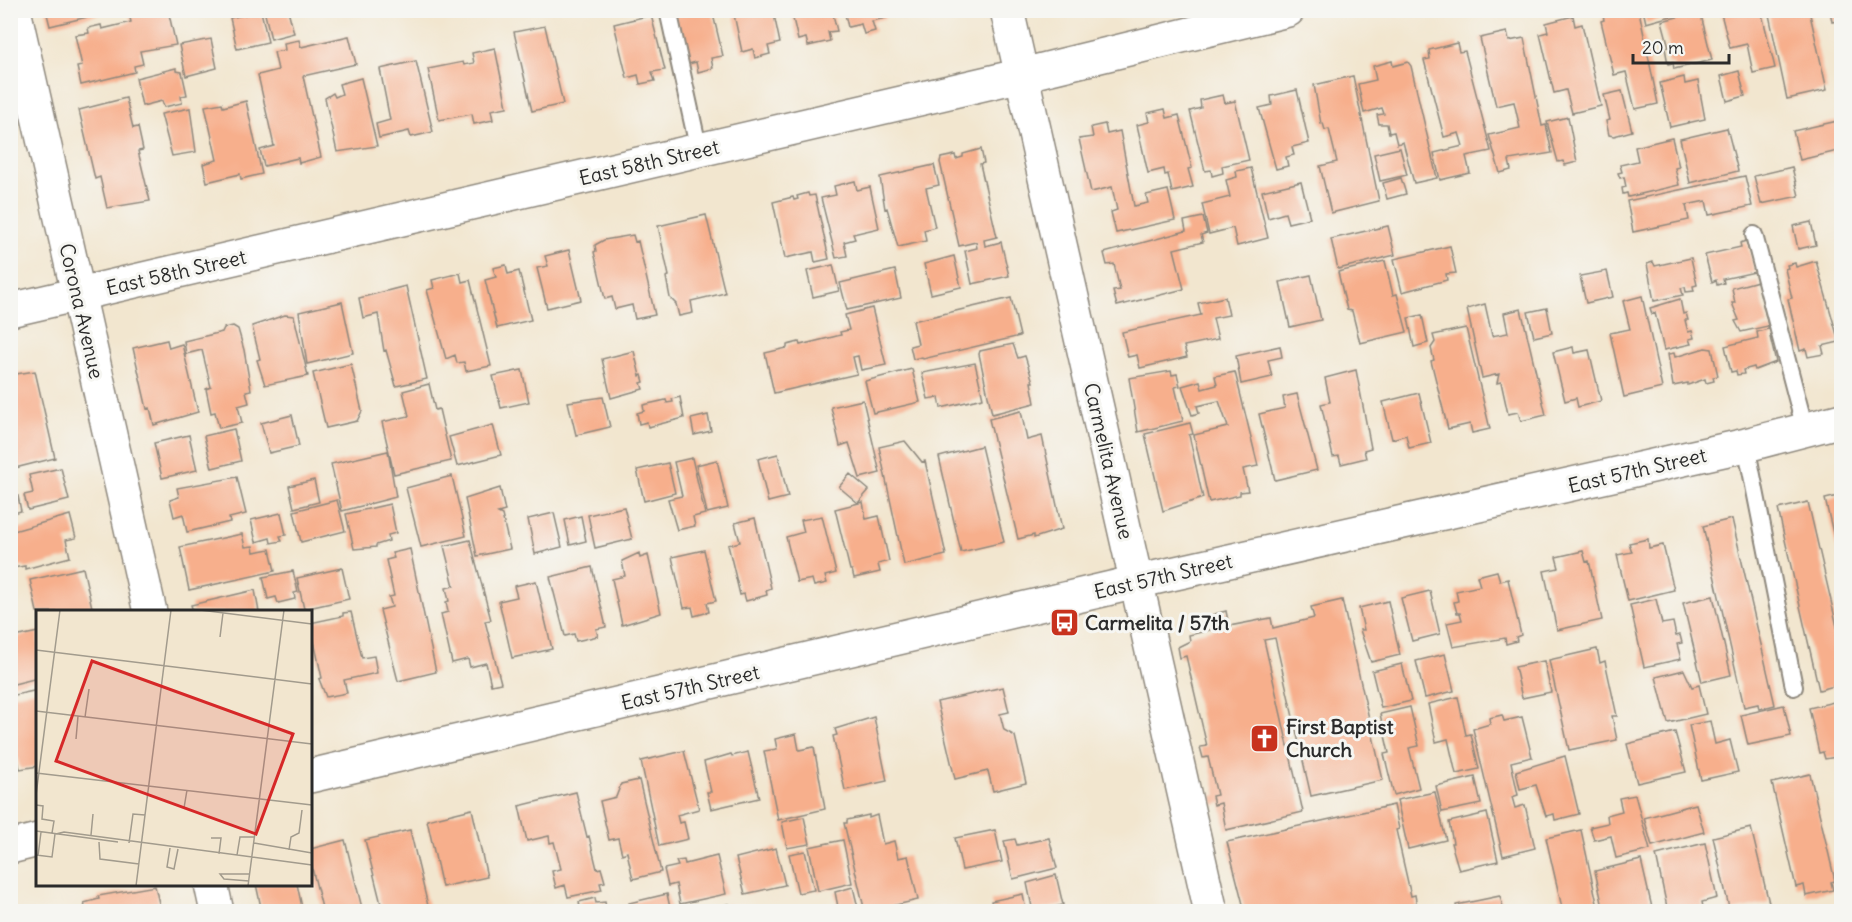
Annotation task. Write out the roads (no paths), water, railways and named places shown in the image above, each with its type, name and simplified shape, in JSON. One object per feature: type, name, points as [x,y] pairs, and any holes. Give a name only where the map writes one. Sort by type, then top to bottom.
[{"type":"street","name":"Corona Avenue","points":[[14,10],[150,610]]},
{"type":"street","name":"Carmelita Avenue","points":[[1007,10],[1211,912]]},
{"type":"street","name":"East 58th Street","points":[[10,310],[699,151],[1288,10]]},
{"type":"street","name":"East 57th Street","points":[[312,776],[1136,582],[1746,445],[1842,420]]},
{"type":"street","points":[[10,847],[36,840]]},
{"type":"street","points":[[211,886],[217,912]]},
{"type":"lane","points":[[668,10],[699,151]]},
{"type":"lane","points":[[1754,235],[1805,429]]},
{"type":"lane","points":[[1746,445],[1794,687]]},
{"type":"place","name":"Carmelita / 57th","points":[[1064,622]]},
{"type":"place","name":"First Baptist Church","points":[[1265,738]]}]
